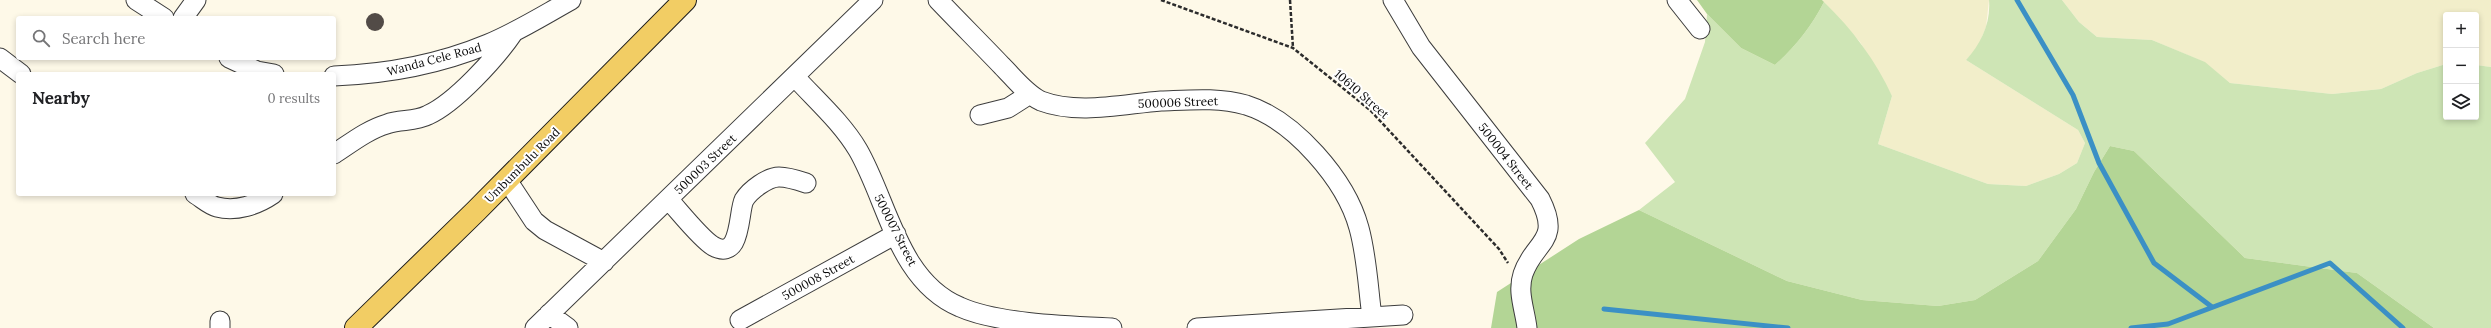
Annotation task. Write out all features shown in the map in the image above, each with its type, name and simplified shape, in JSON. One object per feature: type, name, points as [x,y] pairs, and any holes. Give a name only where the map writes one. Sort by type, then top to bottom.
[{"type":"main road","name":"Umbumbulu Road","points":[[356,328],[507,180],[682,1]]},
{"type":"street","points":[[136,0],[161,16]]},
{"type":"street","points":[[184,16],[196,0]]},
{"type":"street","name":"Wanda Cele Road","points":[[336,76],[393,71],[468,51],[488,44],[515,31],[571,0]]},
{"type":"street","name":"500003 Street","points":[[535,328],[873,0]]},
{"type":"street","name":"500006 Street","points":[[938,0],[1030,94],[1052,104],[1086,107],[1182,100],[1224,100],[1247,106],[1280,122],[1321,161],[1339,184],[1351,206],[1364,250],[1372,317]]},
{"type":"street","name":"500004 Street","points":[[1394,0],[1421,47],[1540,199],[1545,209],[1548,230],[1546,238],[1527,266],[1521,282],[1521,298],[1527,328]]},
{"type":"street","points":[[1677,0],[1700,29]]},
{"type":"street","points":[[336,153],[372,129],[389,123],[417,119],[439,109],[495,58],[515,31]]},
{"type":"street","points":[[0,58],[18,72]]},
{"type":"street","points":[[233,60],[257,71],[263,72]]},
{"type":"street","name":"500007 Street","points":[[795,77],[849,136],[859,152],[896,234],[912,265],[926,282],[959,307],[1000,318],[1112,328]]},
{"type":"street","points":[[980,115],[1015,105],[1030,94]]},
{"type":"street","points":[[668,199],[712,245],[724,248],[729,246],[735,240],[740,224],[742,207],[745,199],[752,191],[773,177],[786,178],[806,183]]},
{"type":"street","points":[[507,180],[534,221],[545,230],[604,262]]},
{"type":"street","points":[[198,196],[216,207],[232,209],[249,206],[269,196]]},
{"type":"street","name":"500008 Street","points":[[740,320],[896,234]]},
{"type":"street","points":[[550,314],[568,328]]},
{"type":"street","points":[[1196,328],[1403,315]]},
{"type":"path","name":"10610 Street","points":[[1161,0],[1293,48],[1370,110],[1499,248],[1521,282]]},
{"type":"path","points":[[1290,0],[1293,48]]},
{"type":"shaded area","points":[[1822,0],[1989,0],[1986,27],[1978,47],[1966,60],[2078,130],[2085,143],[2077,163],[2059,174],[2026,186],[1988,184],[1878,144],[1892,96],[1860,42]]},
{"type":"shaded area","points":[[2062,0],[2491,0],[2491,67],[2479,65],[2479,12],[2443,12],[2443,65],[2417,73],[2381,89],[2332,94],[2230,83],[2204,62],[2152,40],[2097,37],[2079,22]]},
{"type":"green space","points":[[1697,0],[1822,0],[1824,2],[1814,20],[1802,36],[1790,51],[1775,65],[1741,48],[1707,14]]},
{"type":"green space","points":[[1989,0],[2062,0],[2079,22],[2097,37],[2152,40],[2205,62],[2230,83],[2332,94],[2381,89],[2417,73],[2443,65],[2443,120],[2479,120],[2479,65],[2491,67],[2491,328],[2434,328],[2357,273],[2245,258],[2134,151],[2110,146],[2094,172],[2076,209],[2038,261],[1975,300],[1938,306],[1862,300],[1787,281],[1639,210],[1675,182],[1645,143],[1685,99],[1705,42],[1707,14],[1741,48],[1775,65],[1790,51],[1802,36],[1814,20],[1824,2],[1863,46],[1879,70],[1892,96],[1878,144],[1988,184],[2026,186],[2059,174],[2077,163],[2085,143],[2078,130],[1966,60],[1984,33],[1987,25]]},
{"type":"green space","points":[[2110,146],[2134,151],[2245,258],[2357,273],[2434,328],[1491,328],[1497,292],[1579,239],[1639,210],[1787,281],[1862,300],[1938,306],[1975,300],[2038,261],[2076,209],[2094,172]]},
{"type":"building","points":[[375,13],[381,16],[384,22],[381,28],[375,31],[369,28],[366,22],[369,16]]},
{"type":"waterway","points":[[2017,0],[2073,95],[2099,163],[2154,263],[2212,307]]},
{"type":"waterway","points":[[2131,328],[2168,324],[2330,263],[2403,328]]},
{"type":"waterway","points":[[1604,309],[1788,328]]}]
